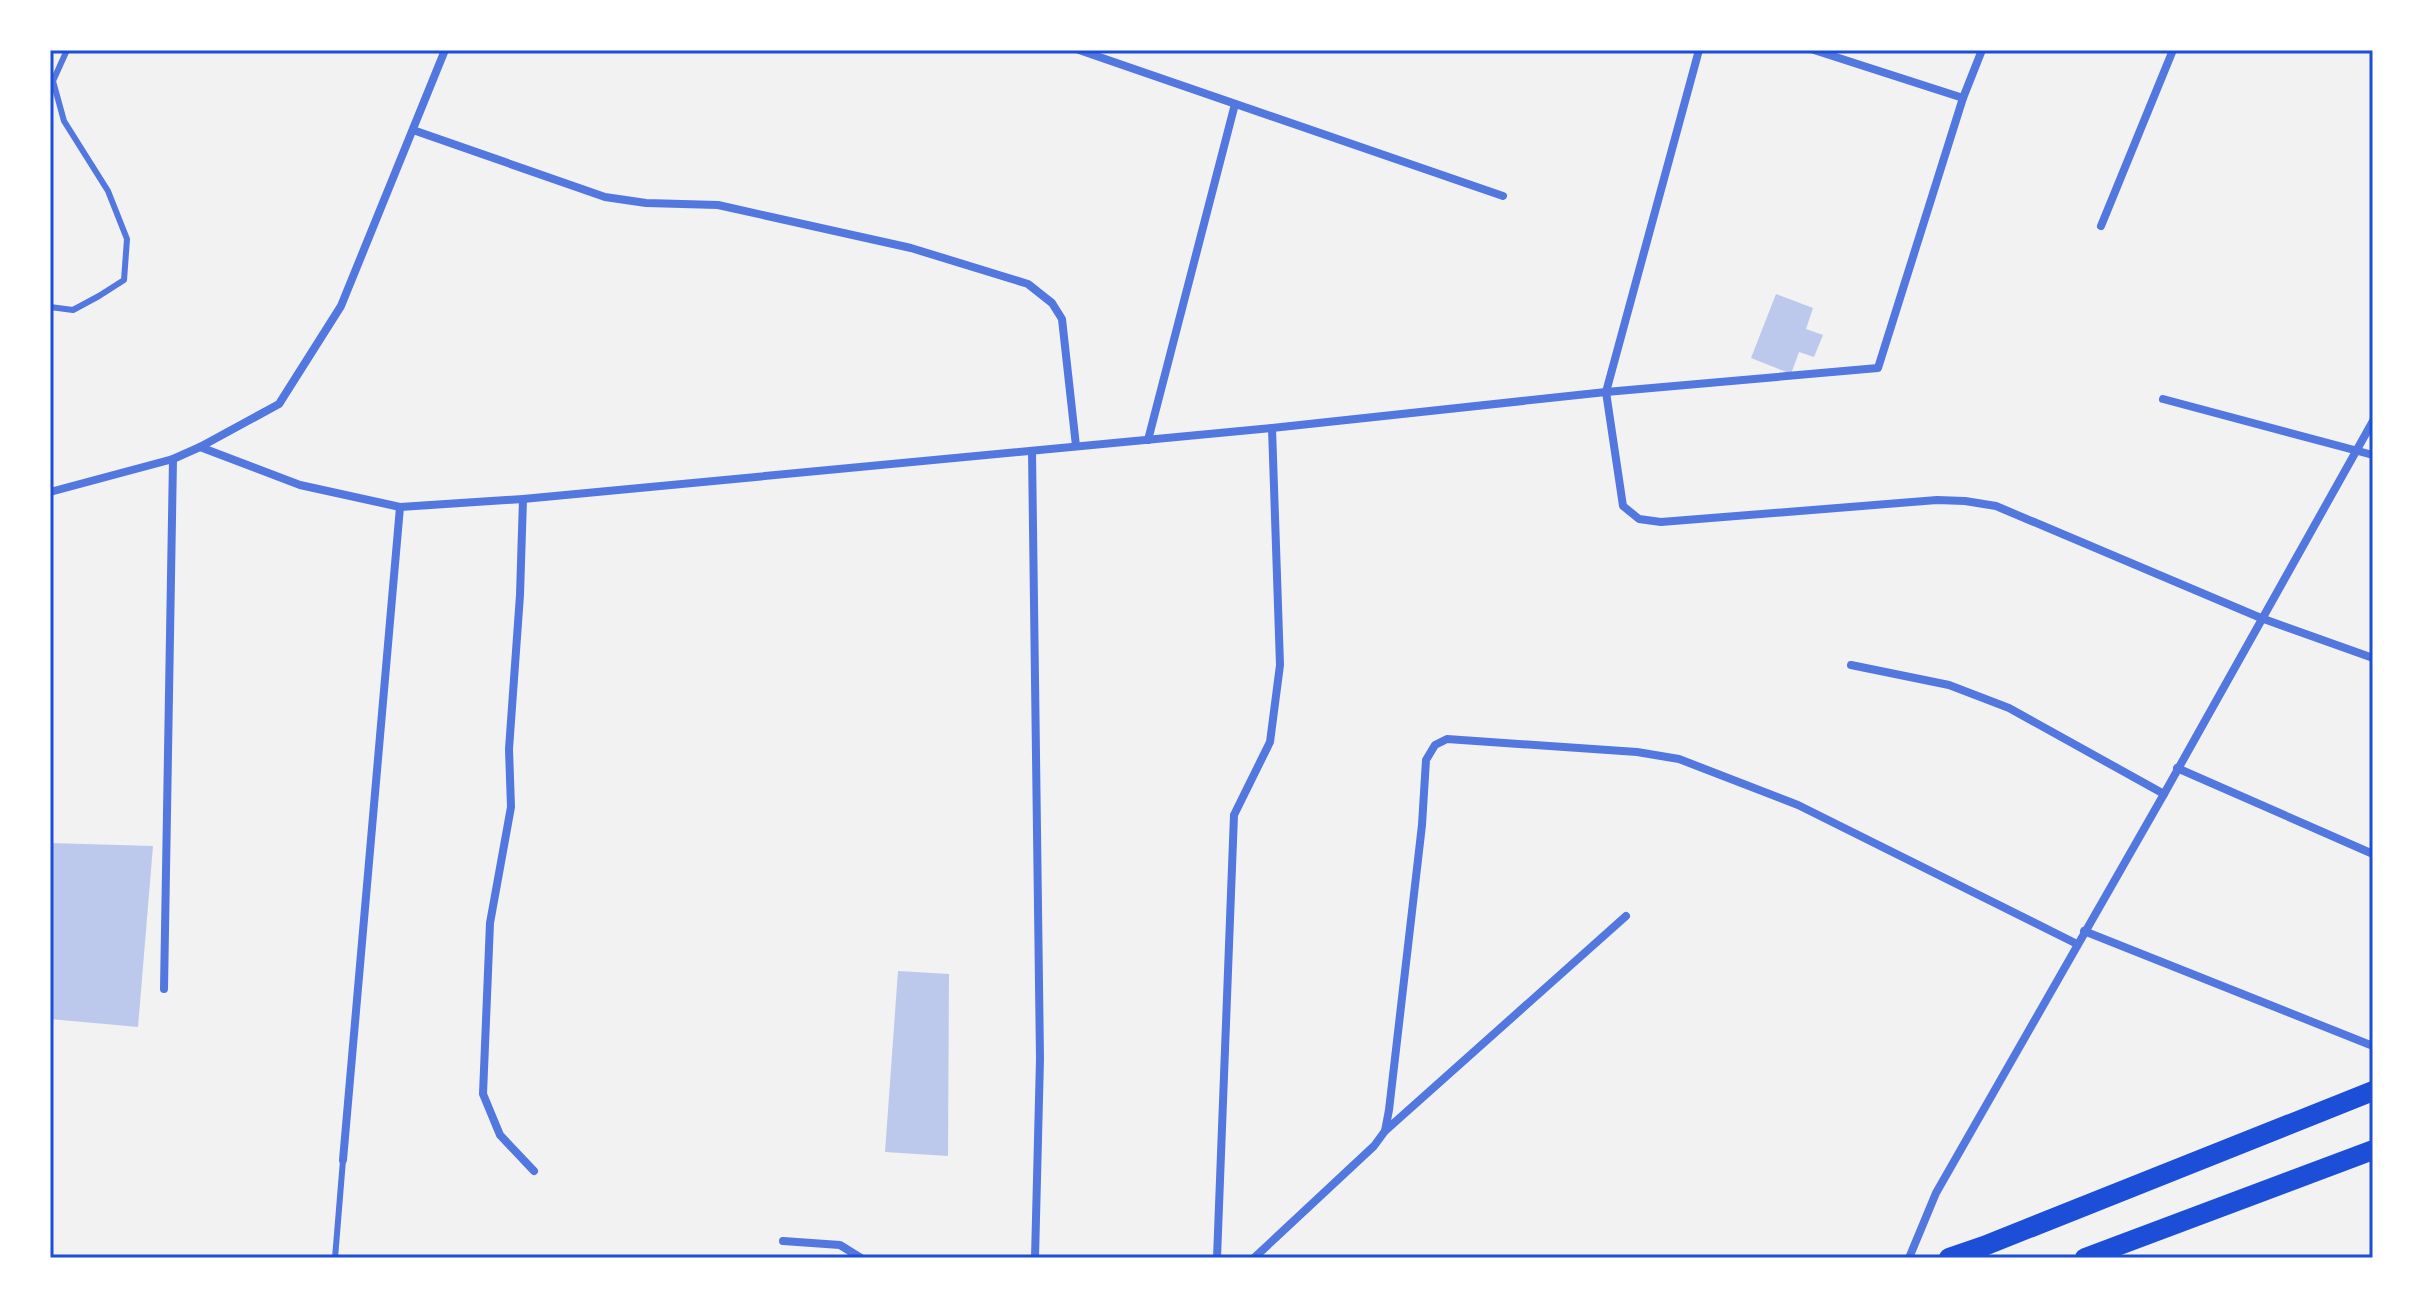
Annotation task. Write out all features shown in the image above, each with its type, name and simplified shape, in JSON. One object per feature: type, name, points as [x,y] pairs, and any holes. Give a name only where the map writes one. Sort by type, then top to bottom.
[{"type":"main road","points":[[1949,1258],[2373,1091]]},
{"type":"main road","points":[[2085,1258],[2373,1150]]},
{"type":"street","points":[[50,492],[173,459],[279,404],[341,306],[445,50]]},
{"type":"street","points":[[1079,50],[1503,196]]},
{"type":"street","points":[[1699,50],[1606,392],[1623,506],[1639,519],[1661,522],[1937,500],[1996,506],[2261,618],[2373,658]]},
{"type":"street","points":[[1814,50],[1963,98]]},
{"type":"street","points":[[200,447],[300,485],[400,507],[523,499],[1878,368],[1963,98],[1982,50]]},
{"type":"street","points":[[2101,226],[2173,50]]},
{"type":"street","points":[[1148,440],[1235,104]]},
{"type":"street","points":[[413,130],[605,197],[646,203],[718,205],[911,248],[1028,284],[1052,303],[1062,319],[1076,446]]},
{"type":"street","points":[[2163,399],[2373,455]]},
{"type":"street","points":[[1909,1258],[1936,1193],[2373,421]]},
{"type":"street","points":[[1217,1258],[1234,815],[1270,742],[1280,665],[1272,428]]},
{"type":"street","points":[[1032,451],[1040,1059],[1035,1258]]},
{"type":"street","points":[[164,989],[173,459]]},
{"type":"street","points":[[523,499],[509,749],[511,807],[490,923],[483,1094],[500,1135],[534,1171]]},
{"type":"street","points":[[343,1160],[400,507]]},
{"type":"street","points":[[1851,665],[1949,685],[2009,708],[2164,794]]},
{"type":"street","points":[[1385,1131],[1422,825],[1426,760],[1435,745],[1447,739],[1637,752],[1679,759],[1798,805],[2077,944]]},
{"type":"street","points":[[2177,768],[2373,854]]},
{"type":"street","points":[[1254,1258],[1374,1146],[1385,1131],[1626,916]]},
{"type":"street","points":[[2084,931],[2373,1046]]},
{"type":"street","points":[[783,1241],[840,1245],[861,1258]]},
{"type":"lane","points":[[50,307],[73,310],[124,280],[127,239],[108,191],[64,121],[53,81],[67,50]]},
{"type":"lane","points":[[335,1258],[343,1160]]},
{"type":"building","points":[[1776,294],[1813,308],[1806,329],[1823,335],[1814,357],[1799,352],[1791,374],[1751,358]]},
{"type":"building","points":[[50,843],[153,846],[138,1027],[50,1019]]},
{"type":"building","points":[[898,971],[949,974],[948,1156],[885,1152]]}]
